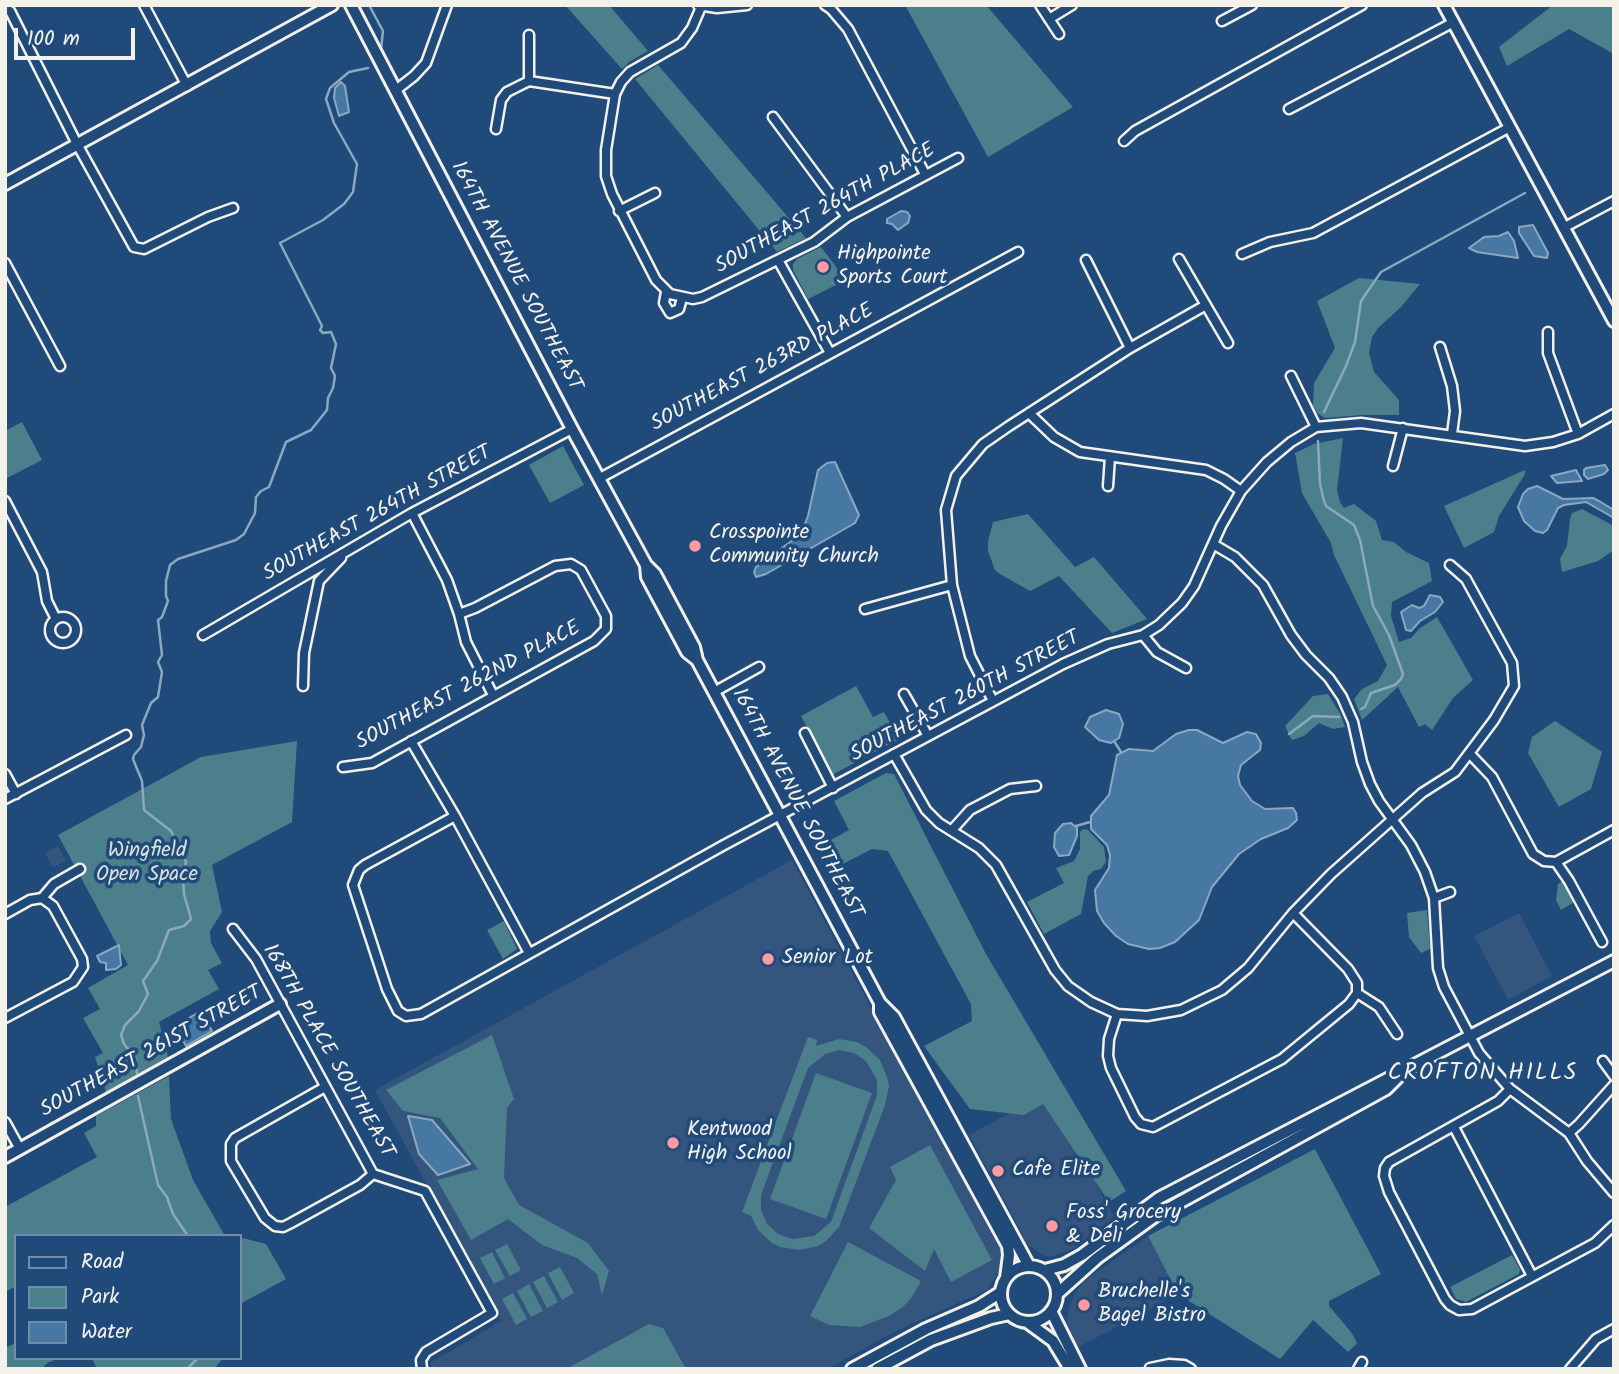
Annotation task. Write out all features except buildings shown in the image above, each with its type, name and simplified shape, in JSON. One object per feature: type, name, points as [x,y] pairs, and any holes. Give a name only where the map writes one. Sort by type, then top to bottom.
[{"type":"street","points":[[144,5],[187,86]]},
{"type":"street","points":[[5,184],[332,5]]},
{"type":"street","name":"164TH AVENUE SOUTHEAST","points":[[351,5],[572,429],[646,565],[655,574],[694,647],[697,660],[880,1003],[894,1017],[1029,1266]]},
{"type":"street","points":[[396,90],[426,63],[447,5]]},
{"type":"street","points":[[682,298],[668,293],[656,280],[619,211],[606,176],[615,94],[630,72],[681,43],[692,28],[699,6],[747,5]]},
{"type":"street","points":[[825,5],[848,29],[925,174]]},
{"type":"street","points":[[1041,5],[1059,34]]},
{"type":"street","points":[[1049,19],[1072,5]]},
{"type":"street","points":[[1222,21],[1252,5]]},
{"type":"street","points":[[1124,141],[1135,131],[1362,5]]},
{"type":"street","points":[[1444,5],[1614,321]]},
{"type":"street","points":[[8,8],[77,145],[134,247],[141,250],[208,217],[233,208]]},
{"type":"street","points":[[1289,109],[1454,22]]},
{"type":"street","points":[[528,35],[529,81]]},
{"type":"street","points":[[496,129],[501,100],[507,92],[529,81],[615,94]]},
{"type":"street","points":[[773,117],[847,216]]},
{"type":"street","points":[[1242,254],[1270,242],[1313,233],[1510,127]]},
{"type":"street","name":"SOUTHEAST 264TH PLACE","points":[[668,293],[664,303],[670,313],[679,309],[682,298],[702,297],[814,242],[847,216],[958,158]]},
{"type":"street","points":[[619,211],[655,193]]},
{"type":"street","points":[[1563,228],[1614,201]]},
{"type":"street","name":"SOUTHEAST 263RD PLACE","points":[[600,478],[1018,252]]},
{"type":"street","points":[[1179,259],[1228,343]]},
{"type":"street","points":[[778,260],[830,353]]},
{"type":"street","points":[[1086,260],[1130,348]]},
{"type":"street","points":[[5,263],[60,366]]},
{"type":"street","points":[[993,701],[970,656],[952,585],[946,510],[956,476],[983,444],[1130,348],[1206,306]]},
{"type":"street","points":[[1548,332],[1548,354],[1578,434]]},
{"type":"street","points":[[1440,346],[1452,386],[1455,411],[1452,434]]},
{"type":"street","points":[[1290,376],[1316,427]]},
{"type":"street","points":[[1029,413],[1054,437],[1080,452],[1206,470],[1241,491]]},
{"type":"street","name":"SOUTHEAST 260TH STREET","points":[[455,816],[365,865],[355,876],[353,885],[387,989],[398,1011],[406,1016],[421,1014],[1074,658],[1108,644],[1143,635],[1159,625],[1182,603],[1194,586],[1241,491],[1267,462],[1291,442],[1316,427],[1360,423],[1525,446],[1553,442],[1578,434],[1614,414]]},
{"type":"street","points":[[1393,466],[1403,428]]},
{"type":"street","name":"SOUTHEAST 264TH STREET","points":[[203,635],[356,544],[572,429]]},
{"type":"street","points":[[1108,486],[1110,457]]},
{"type":"street","points":[[5,501],[42,572],[47,601],[56,619]]},
{"type":"street","points":[[412,513],[447,580],[466,642],[493,695]]},
{"type":"street","points":[[303,686],[304,653],[319,581],[356,544]]},
{"type":"street","points":[[1213,544],[1235,557],[1263,584],[1291,635],[1342,697],[1353,722],[1370,784],[1411,845],[1425,872],[1434,898],[1438,968],[1444,987],[1479,1053],[1510,1089],[1569,1133],[1587,1161],[1614,1193]]},
{"type":"street","name":"SOUTHEAST 262ND PLACE","points":[[343,767],[372,763],[594,641],[606,629],[606,616],[581,570],[571,564],[555,566],[459,614]]},
{"type":"street","points":[[894,754],[926,810],[939,823],[979,848],[996,865],[1061,978],[1078,994],[1117,1014],[1158,1016],[1181,1010],[1207,999],[1248,968],[1293,913],[1391,818],[1422,793],[1455,772],[1470,754],[1514,686],[1512,663],[1466,579],[1450,565]]},
{"type":"street","points":[[865,609],[952,585]]},
{"type":"street","points":[[1143,635],[1157,652],[1186,668]]},
{"type":"street","points":[[714,692],[759,667]]},
{"type":"street","points":[[905,694],[928,736]]},
{"type":"street","points":[[805,733],[833,788]]},
{"type":"street","points":[[5,799],[127,735]]},
{"type":"street","points":[[411,741],[530,953]]},
{"type":"street","points":[[1470,754],[1492,777],[1533,854],[1544,862],[1556,862],[1614,830]]},
{"type":"street","points":[[5,774],[16,794]]},
{"type":"street","points":[[953,830],[971,810],[1000,794],[1018,786],[1036,786]]},
{"type":"street","points":[[1556,862],[1602,943]]},
{"type":"street","points":[[5,914],[42,898],[54,884],[80,869]]},
{"type":"street","points":[[1434,898],[1450,892]]},
{"type":"street","points":[[5,1018],[73,982],[81,971],[82,958],[50,902],[42,898]]},
{"type":"street","points":[[1117,1014],[1109,1039],[1111,1068],[1135,1116],[1147,1127],[1159,1125],[1282,1059],[1349,1004],[1357,993],[1357,983],[1348,969],[1293,913]]},
{"type":"street","name":"168TH PLACE SOUTHEAST","points":[[233,929],[256,958],[373,1174],[425,1191],[492,1313],[426,1352],[421,1360],[422,1369]]},
{"type":"street","points":[[1070,1369],[1053,1341],[1027,1322],[1009,1314],[1001,1300],[1006,1278],[1020,1267],[1045,1270],[1064,1265],[1082,1255],[1159,1198],[1379,1081],[1404,1072],[1614,961]]},
{"type":"street","points":[[1357,993],[1379,1007],[1397,1034]]},
{"type":"street","name":"164TH AVENUE SOUTHEAST","points":[[880,1003],[880,1012],[1008,1246],[1006,1278]]},
{"type":"street","name":"SOUTHEAST 261ST STREET","points":[[5,1157],[281,1004]]},
{"type":"street","points":[[1603,1061],[1614,1076]]},
{"type":"street","points":[[1057,1294],[1097,1258],[1155,1216],[1386,1089],[1404,1072]]},
{"type":"street","points":[[1569,1133],[1614,1086]]},
{"type":"street","points":[[325,1087],[242,1132],[231,1144],[232,1161],[265,1219],[275,1226],[283,1227],[360,1185],[373,1174]]},
{"type":"street","points":[[1510,1089],[1498,1101],[1389,1162],[1385,1168],[1384,1176],[1389,1192],[1450,1306],[1459,1310],[1472,1309],[1595,1243],[1614,1225]]},
{"type":"street","points":[[5,1122],[20,1149]]},
{"type":"street","points":[[1454,1127],[1532,1276]]},
{"type":"street","points":[[1027,1322],[1037,1321],[1051,1311],[1057,1294],[1056,1285],[1045,1270]]},
{"type":"street","points":[[855,1368],[926,1329],[979,1306],[1001,1292]]},
{"type":"street","points":[[1051,1311],[1080,1369]]},
{"type":"street","points":[[877,1369],[931,1340],[1009,1314]]},
{"type":"street","points":[[1570,1369],[1596,1339],[1614,1329]]},
{"type":"street","points":[[1150,1368],[1169,1364],[1184,1365],[1191,1369]]},
{"type":"shaded area","points":[[58,846],[66,861],[53,868],[45,853]]},
{"type":"shaded area","name":"Kentwood High School","points":[[792,860],[1006,1261],[987,1290],[896,1331],[828,1369],[433,1369],[430,1363],[501,1321],[375,1090]]},
{"type":"shaded area","points":[[1519,913],[1552,976],[1508,1000],[1474,936]]},
{"type":"shaded area","points":[[1047,1093],[1114,1217],[1073,1249],[1049,1257],[1028,1245],[969,1135]]},
{"type":"shaded area","points":[[1148,1236],[1178,1294],[1077,1348],[1066,1324],[1069,1307],[1077,1291],[1084,1281]]},
{"type":"green space","points":[[565,5],[609,5],[648,51],[622,69]]},
{"type":"green space","points":[[905,5],[986,5],[1073,107],[988,157]]},
{"type":"green space","points":[[1553,5],[1614,5],[1614,54],[1569,29],[1507,66],[1499,47]]},
{"type":"green space","points":[[658,65],[806,238],[777,252],[635,79]]},
{"type":"green space","points":[[821,247],[846,280],[808,299],[793,270],[793,264],[797,259]]},
{"type":"green space","points":[[1359,278],[1420,284],[1401,307],[1378,328],[1372,337],[1369,353],[1374,372],[1399,400],[1399,415],[1325,418],[1317,413],[1313,406],[1314,383],[1335,348],[1317,301]]},
{"type":"green space","points":[[22,422],[42,460],[5,479],[5,431]]},
{"type":"green space","points":[[1343,438],[1337,490],[1344,508],[1354,504],[1376,521],[1382,540],[1394,542],[1406,552],[1429,563],[1432,581],[1392,602],[1391,616],[1399,642],[1411,638],[1437,617],[1473,680],[1453,698],[1432,730],[1425,724],[1419,727],[1398,687],[1362,720],[1354,699],[1362,689],[1378,681],[1387,665],[1334,555],[1331,543],[1302,493],[1295,453],[1314,444]]},
{"type":"green space","points":[[563,446],[584,485],[550,503],[529,465]]},
{"type":"green space","points":[[1525,470],[1499,516],[1494,532],[1464,548],[1444,506]]},
{"type":"green space","points":[[1582,509],[1614,526],[1614,550],[1598,561],[1562,572],[1560,559],[1567,546],[1570,519],[1572,513]]},
{"type":"green space","points":[[1028,514],[1075,567],[1094,557],[1147,619],[1112,633],[1059,576],[1030,591],[995,570],[988,551],[993,522]]},
{"type":"green space","points":[[856,686],[873,717],[884,712],[899,739],[832,775],[801,716]]},
{"type":"green space","points":[[1328,694],[1345,727],[1333,729],[1319,723],[1304,736],[1292,740],[1285,726],[1313,696]]},
{"type":"green space","points":[[1555,721],[1602,752],[1591,789],[1559,807],[1528,753],[1532,737]]},
{"type":"green space","name":"Wingfield Open Space","points":[[297,741],[292,822],[212,865],[222,912],[210,931],[211,943],[222,963],[208,970],[219,989],[159,1022],[168,1057],[106,1092],[95,1057],[103,1053],[83,1018],[100,1009],[88,988],[128,965],[58,835],[201,757]]},
{"type":"green space","points":[[886,773],[894,774],[986,954],[1126,1191],[1109,1202],[1043,1104],[1024,1115],[970,1109],[924,1046],[972,1021],[971,1004],[888,851],[872,849],[831,870],[818,847],[849,830],[834,801]]},
{"type":"green space","points":[[1083,829],[1088,830],[1104,847],[1106,862],[1101,869],[1088,876],[1081,914],[1044,934],[1027,902],[1064,883],[1056,868],[1074,861],[1080,849],[1080,832]]},
{"type":"green space","points":[[1565,880],[1576,901],[1561,910],[1556,900],[1558,884]]},
{"type":"green space","points":[[1427,910],[1430,949],[1421,953],[1409,937],[1407,913]]},
{"type":"green space","points":[[504,921],[517,949],[503,959],[487,930]]},
{"type":"green space","points":[[492,1035],[514,1099],[507,1108],[504,1178],[519,1205],[588,1243],[609,1271],[602,1295],[597,1274],[577,1258],[542,1245],[508,1219],[471,1240],[437,1180],[478,1169],[440,1118],[403,1111],[386,1090]]},
{"type":"green space","points":[[808,1037],[817,1040],[816,1046],[839,1039],[857,1042],[866,1047],[880,1060],[889,1086],[885,1105],[839,1227],[818,1246],[799,1250],[772,1243],[758,1230],[751,1216],[742,1212]],"holes":[[[839,1050],[854,1053],[866,1061],[877,1080],[877,1095],[831,1222],[814,1236],[792,1239],[778,1234],[767,1224],[761,1210],[761,1195],[808,1068],[825,1054]]]},
{"type":"green space","points":[[816,1073],[872,1093],[826,1219],[770,1199]]},
{"type":"green space","points":[[169,1076],[171,1119],[193,1180],[224,1234],[14,1234],[14,1287],[5,1292],[5,1207],[97,1157],[84,1133],[96,1126],[96,1116]]},
{"type":"green space","points":[[930,1145],[992,1260],[951,1282],[934,1249],[925,1271],[869,1228],[896,1180],[890,1167]]},
{"type":"green space","points":[[1315,1149],[1381,1274],[1329,1301],[1329,1306],[1357,1343],[1348,1352],[1313,1320],[1280,1359],[1178,1294],[1148,1236]]},
{"type":"green space","points":[[242,1239],[266,1244],[286,1279],[242,1303]]},
{"type":"green space","points":[[848,1242],[921,1281],[903,1307],[889,1316],[860,1327],[829,1325],[810,1316]]},
{"type":"green space","points":[[507,1244],[521,1270],[510,1276],[495,1250]]},
{"type":"green space","points":[[492,1252],[505,1278],[494,1284],[480,1258]]},
{"type":"green space","points":[[1512,1255],[1520,1269],[1519,1274],[1466,1302],[1456,1299],[1450,1287]]},
{"type":"green space","points":[[560,1267],[574,1293],[562,1300],[548,1273]]},
{"type":"green space","points":[[544,1276],[558,1302],[547,1308],[533,1282]]},
{"type":"green space","points":[[529,1284],[543,1311],[531,1317],[517,1291]]},
{"type":"green space","points":[[513,1293],[527,1319],[516,1325],[502,1299]]},
{"type":"green space","points":[[649,1324],[663,1328],[686,1369],[566,1369]]},
{"type":"green space","points":[[14,1344],[14,1360],[54,1360],[42,1369],[5,1369],[5,1348]]},
{"type":"green space","points":[[93,1360],[221,1360],[214,1369],[97,1369]]},
{"type":"water","points":[[341,82],[345,86],[349,112],[339,116],[334,98],[335,88]]},
{"type":"water","points":[[901,211],[910,216],[908,223],[898,230],[887,223],[887,219]]},
{"type":"water","points":[[1533,225],[1548,253],[1547,258],[1534,256],[1519,233],[1519,227]]},
{"type":"water","points":[[1508,232],[1514,241],[1518,258],[1477,252],[1469,248],[1484,237]]},
{"type":"water","points":[[835,462],[859,515],[855,523],[766,574],[756,577],[756,567],[801,534],[808,516],[818,470],[827,463]]},
{"type":"water","points":[[1605,465],[1608,470],[1604,474],[1588,479],[1584,475],[1586,468]]},
{"type":"water","points":[[1576,470],[1582,481],[1557,483],[1551,476]]},
{"type":"water","points":[[1537,486],[1563,499],[1593,498],[1614,510],[1614,518],[1586,502],[1564,505],[1558,508],[1547,530],[1543,533],[1535,531],[1524,521],[1518,507],[1523,494]]},
{"type":"water","points":[[1430,595],[1440,597],[1443,602],[1411,631],[1406,630],[1401,612],[1412,605],[1419,608],[1424,606]]},
{"type":"water","points":[[1106,710],[1119,714],[1123,724],[1119,738],[1111,743],[1099,740],[1085,727],[1090,717]]},
{"type":"water","points":[[1197,730],[1223,743],[1247,732],[1256,734],[1261,743],[1260,750],[1241,765],[1238,776],[1240,785],[1252,801],[1265,809],[1293,808],[1297,820],[1288,828],[1261,839],[1239,854],[1212,887],[1199,920],[1175,942],[1149,949],[1128,944],[1116,936],[1097,911],[1095,890],[1109,868],[1110,855],[1107,845],[1091,829],[1091,816],[1109,795],[1117,755],[1129,749],[1153,751],[1176,734]]},
{"type":"water","points":[[1071,823],[1077,828],[1077,836],[1069,855],[1059,856],[1054,847],[1055,833],[1063,824]]},
{"type":"water","points":[[119,945],[121,965],[116,969],[106,970],[106,963],[100,962],[97,956]]},
{"type":"water","points":[[201,1011],[212,1031],[186,1046],[175,1026]]},
{"type":"water","points":[[408,1116],[432,1120],[470,1164],[438,1175],[419,1154]]},
{"type":"waterway","points":[[369,5],[383,31],[381,49]]},
{"type":"waterway","points":[[137,1073],[135,1057],[124,1044],[121,1035],[125,1025],[139,1011],[148,994],[143,981],[157,961],[169,930],[184,926],[191,919],[184,894],[186,862],[171,831],[144,810],[142,781],[133,759],[141,747],[144,735],[142,725],[151,703],[158,697],[162,672],[158,662],[162,655],[158,620],[162,617],[168,601],[166,581],[170,565],[178,559],[236,540],[244,534],[255,513],[256,497],[269,487],[286,442],[311,430],[327,410],[335,376],[331,368],[336,344],[331,332],[323,333],[320,330],[322,326],[280,243],[323,220],[344,204],[353,192],[357,164],[334,123],[326,99],[330,88],[349,72],[368,68]]},
{"type":"waterway","points":[[1324,412],[1355,342],[1361,301],[1381,272],[1525,193]]},
{"type":"waterway","points":[[1318,441],[1320,484],[1324,501],[1326,506],[1354,525],[1360,540],[1373,606],[1389,635],[1403,674],[1395,685],[1371,693],[1365,707],[1361,709]]},
{"type":"waterway","points":[[1289,734],[1313,716],[1339,717]]},
{"type":"waterway","points":[[1114,741],[1121,752]]},
{"type":"waterway","points":[[1076,826],[1090,822]]},
{"type":"waterway","points":[[138,1096],[158,1185],[187,1234]]},
{"type":"waterway","points":[[187,1369],[196,1360]]},
{"type":"place","name":"Highpointe Sports Court","points":[[823,267]]},
{"type":"place","name":"Crosspointe Community Church","points":[[695,546]]},
{"type":"place","name":"Senior Lot","points":[[768,959]]},
{"type":"place","name":"Kentwood High School","points":[[673,1143]]},
{"type":"place","name":"Cafe Elite","points":[[998,1171]]},
{"type":"place","name":"Foss' Grocery & Deli","points":[[1052,1226]]},
{"type":"place","name":"Bruchelle's Bagel Bistro","points":[[1084,1305]]},
{"type":"district","name":"CROFTON HILLS","points":[[1483,1075]]}]
